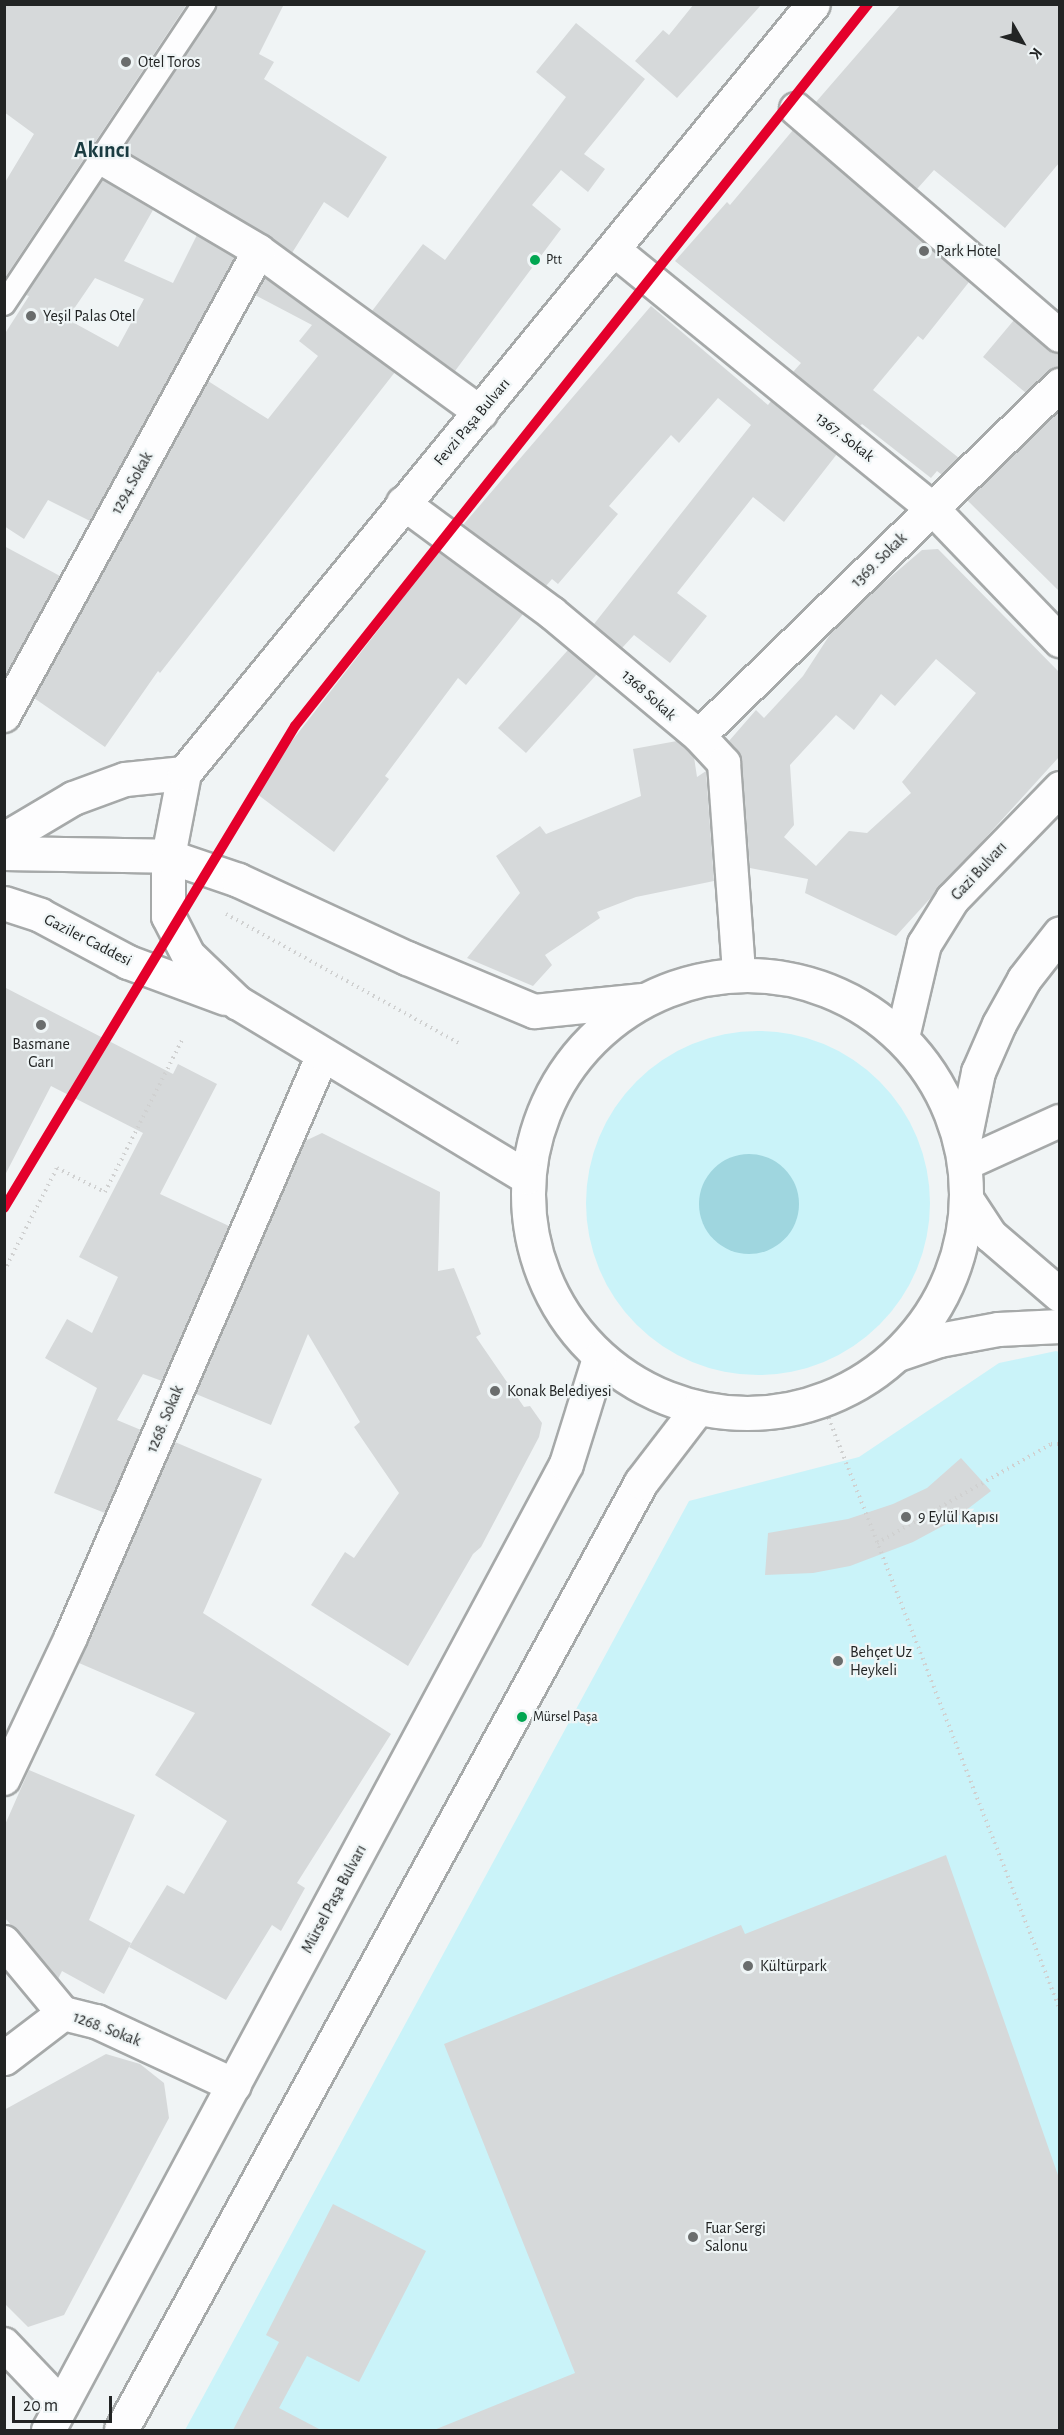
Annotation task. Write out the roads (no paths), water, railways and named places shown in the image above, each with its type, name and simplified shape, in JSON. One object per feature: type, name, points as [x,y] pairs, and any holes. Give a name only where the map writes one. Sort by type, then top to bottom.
[{"type":"main road","name":"Fevzi Paşa Bulvarı","points":[[238,1003],[188,955],[168,916],[168,856],[184,774],[403,503],[481,413],[813,4]]},
{"type":"main road","points":[[4,839],[73,798],[115,783],[184,774]]},
{"type":"main road","name":"Gazi Bulvarı","points":[[902,1037],[924,944],[952,899],[1059,788]]},
{"type":"main road","points":[[4,853],[168,856],[238,880],[407,958],[534,1011],[642,1000],[689,981],[739,974],[798,980],[843,997],[902,1037],[933,1075],[964,1154]]},
{"type":"main road","name":"Gaziler Caddesi","points":[[4,903],[40,915],[128,962],[238,1003]]},
{"type":"main road","points":[[642,1000],[585,1045],[544,1106],[527,1178],[528,1228],[542,1276],[566,1321],[599,1358],[644,1390],[697,1409],[760,1414],[822,1401],[862,1382],[897,1354],[925,1322],[947,1284],[961,1243],[967,1200],[964,1154],[978,1072],[999,1024],[1024,978],[1059,933]]},
{"type":"main road","points":[[238,1003],[322,1057],[527,1178]]},
{"type":"main road","points":[[967,1200],[990,1235],[1059,1294]]},
{"type":"main road","points":[[897,1354],[939,1340],[998,1329],[1059,1326]]},
{"type":"main road","name":"Mürsel Paşa Bulvarı","points":[[55,2417],[566,1464],[599,1358]]},
{"type":"main road","points":[[121,2430],[641,1482],[697,1409]]},
{"type":"main road","points":[[4,2058],[63,2013]]},
{"type":"main road","name":"1268. Sokak","points":[[63,2013],[96,2021],[234,2085]]},
{"type":"street","points":[[6,298],[103,159],[204,4]]},
{"type":"street","points":[[796,109],[1059,336]]},
{"type":"street","points":[[103,159],[259,250],[481,413]]},
{"type":"street","name":"1294.Sokak","points":[[4,716],[259,250]]},
{"type":"street","name":"1367. Sokak","points":[[614,250],[932,508],[1059,641]]},
{"type":"street","name":"1369. Sokak","points":[[699,736],[1059,385]]},
{"type":"street","name":"1368 Sokak","points":[[403,503],[552,613],[699,736],[724,763],[739,974]]},
{"type":"street","name":"1268. Sokak","points":[[4,1779],[70,1637],[322,1057]]},
{"type":"street","points":[[964,1154],[1059,1121]]},
{"type":"street","name":"1268. Sokak","points":[[4,1942],[63,2013]]},
{"type":"street","points":[[4,2344],[55,2417]]},
{"type":"place","name":"Otel Toros","points":[[126,62]]},
{"type":"place","name":"Park Hotel","points":[[924,251]]},
{"type":"place","name":"Ptt","points":[[535,260]]},
{"type":"place","name":"Yeşil Palas Otel","points":[[31,316]]},
{"type":"place","name":"Basmane Garı","points":[[41,1025]]},
{"type":"place","name":"Konak Belediyesi","points":[[495,1391]]},
{"type":"place","name":"9 Eylül Kapısı","points":[[906,1517]]},
{"type":"place","name":"Behçet Uz Heykeli","points":[[838,1661]]},
{"type":"place","name":"Mürsel Paşa","points":[[522,1717]]},
{"type":"place","name":"Kültürpark","points":[[748,1966]]},
{"type":"place","name":"Fuar Sergi Salonu","points":[[693,2237]]},
{"type":"district","name":"Akıncı","points":[[102,151]]}]
